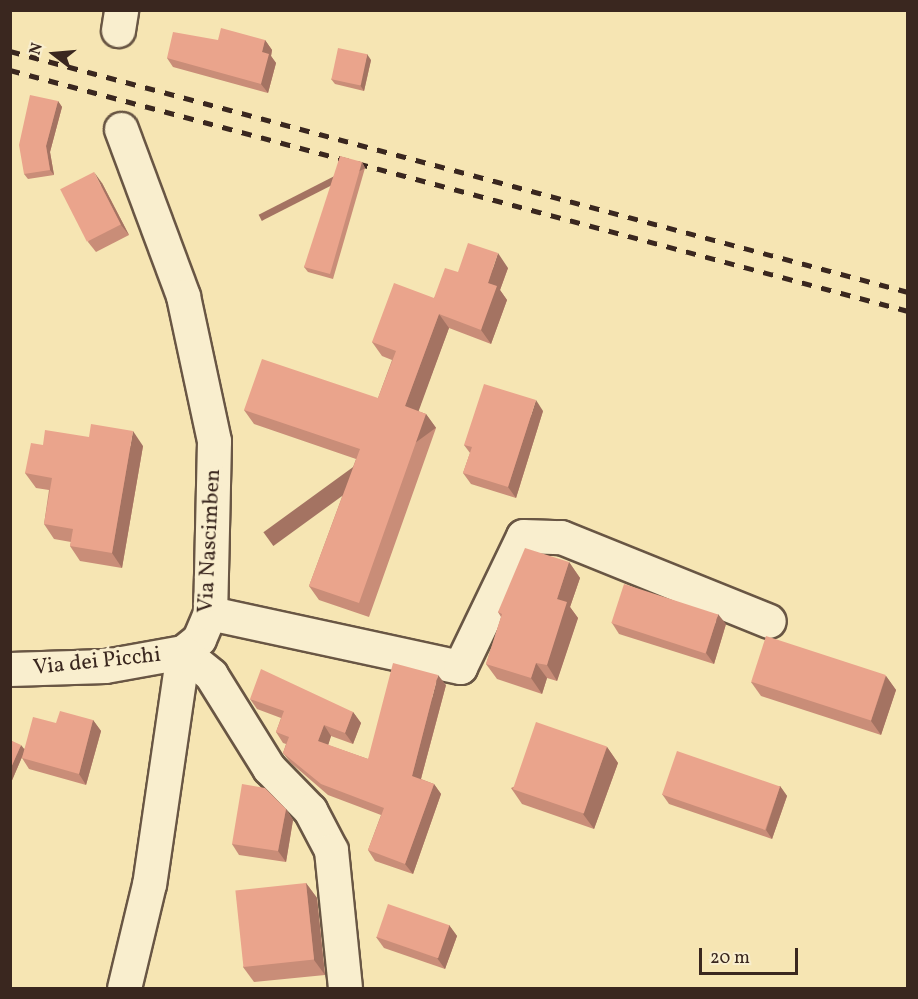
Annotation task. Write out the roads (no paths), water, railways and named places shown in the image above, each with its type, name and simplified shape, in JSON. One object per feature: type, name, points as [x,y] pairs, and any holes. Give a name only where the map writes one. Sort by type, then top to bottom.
[{"type":"street","name":"Via Nascimben","points":[[121,129],[183,296],[202,366],[214,441],[210,613],[199,639],[183,652]]},
{"type":"street","points":[[210,613],[460,667],[523,536],[561,537],[769,621]]},
{"type":"street","points":[[124,988],[149,884],[183,652]]},
{"type":"street","points":[[183,652],[211,675],[269,768],[310,810],[331,850],[345,988]]},
{"type":"street","name":"Via dei Picchi","points":[[10,669],[105,666],[183,652]]},
{"type":"railway","points":[[10,51],[908,292]]},
{"type":"railway","points":[[10,70],[908,311]]}]
